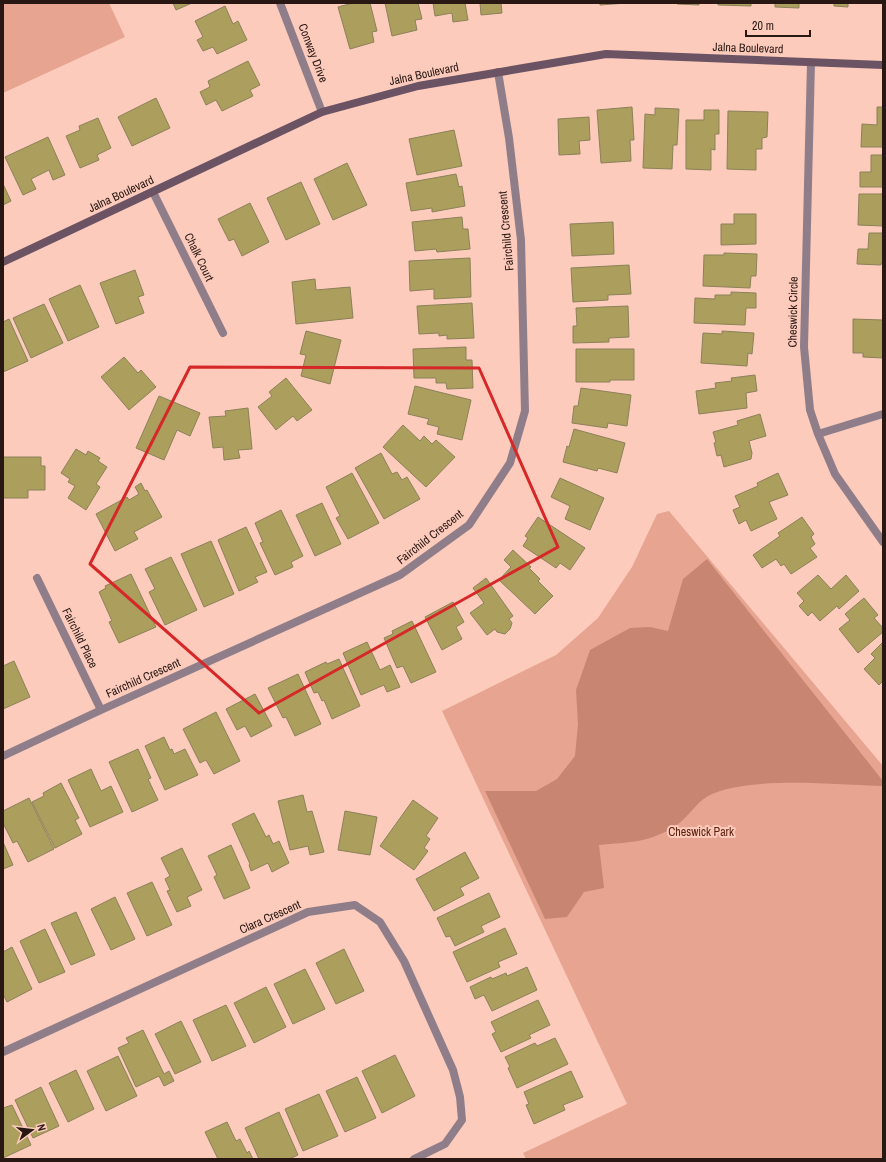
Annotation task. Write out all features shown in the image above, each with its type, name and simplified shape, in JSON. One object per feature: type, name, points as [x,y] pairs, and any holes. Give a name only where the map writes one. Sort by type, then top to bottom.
[{"type":"street","name":"Conway Drive","points":[[280,3],[322,112]]},
{"type":"street","name":"Jalna Boulevard","points":[[3,262],[322,112],[418,86],[606,54],[883,65]]},
{"type":"street","name":"Cheswick Circle","points":[[811,63],[804,347],[810,410],[818,434],[835,474],[883,542]]},
{"type":"street","name":"Fairchild Crescent","points":[[3,756],[101,710],[400,575],[469,524],[510,463],[525,411],[521,240],[509,138],[498,72]]},
{"type":"street","name":"Chalk Court","points":[[153,192],[223,334]]},
{"type":"street","points":[[818,434],[883,414]]},
{"type":"street","name":"Fairchild Place","points":[[37,578],[101,710]]},
{"type":"street","name":"Clara Crescent","points":[[3,1052],[308,912],[355,905],[380,922],[404,961],[453,1070],[460,1097],[462,1120],[445,1144],[414,1159]]},
{"type":"highlighted area","points":[[190,367],[479,368],[558,547],[259,713],[90,564]]},
{"type":"green space","points":[[3,3],[109,3],[125,37],[3,93]]},
{"type":"green space","name":"Cheswick Park","points":[[669,511],[883,766],[883,1159],[526,1159],[523,1153],[627,1104],[442,711],[556,655],[598,618],[632,567],[657,514]]},
{"type":"shaded area","points":[[707,559],[883,781],[883,786],[818,783],[769,783],[746,785],[708,796],[677,825],[667,831],[639,841],[599,845],[604,888],[584,892],[567,917],[545,919],[485,791],[536,791],[557,779],[575,756],[578,724],[576,690],[590,650],[630,628],[650,627],[668,631],[683,579]]},
{"type":"building","points":[[173,3],[192,3],[176,10]]},
{"type":"building","points":[[353,3],[370,3],[377,31],[372,32],[374,42],[350,49],[338,7]]},
{"type":"building","points":[[385,3],[418,3],[422,19],[415,20],[417,30],[392,36]]},
{"type":"building","points":[[433,3],[465,3],[468,20],[453,22],[452,13],[435,16]]},
{"type":"building","points":[[480,3],[501,3],[502,13],[481,15]]},
{"type":"building","points":[[600,3],[627,3],[600,5]]},
{"type":"building","points":[[699,3],[699,5],[677,4]]},
{"type":"building","points":[[718,3],[751,3],[751,6],[718,5]]},
{"type":"building","points":[[775,3],[799,3],[799,8],[775,7]]},
{"type":"building","points":[[834,3],[848,3],[848,7],[834,6]]},
{"type":"building","points":[[225,6],[233,24],[238,21],[247,40],[217,54],[213,47],[203,51],[197,40],[203,37],[195,21]]},
{"type":"building","points":[[248,61],[260,85],[250,90],[253,96],[222,111],[216,100],[206,105],[200,92],[210,87],[208,81]]},
{"type":"building","points":[[156,98],[170,128],[132,146],[118,117]]},
{"type":"building","points":[[632,107],[634,140],[630,140],[631,161],[601,163],[597,110]]},
{"type":"building","points":[[877,107],[883,107],[883,147],[861,147],[862,124],[877,125]]},
{"type":"building","points":[[655,108],[679,109],[677,145],[673,145],[672,169],[643,168],[645,114],[655,115]]},
{"type":"building","points":[[704,110],[719,110],[719,134],[715,134],[715,150],[711,149],[711,170],[686,169],[686,120],[704,120]]},
{"type":"building","points":[[728,111],[768,112],[767,137],[762,138],[762,149],[756,149],[756,170],[727,169]]},
{"type":"building","points":[[589,117],[590,140],[579,141],[580,154],[559,155],[558,119]]},
{"type":"building","points":[[98,118],[111,148],[97,155],[99,160],[80,168],[66,136],[80,130],[79,126]]},
{"type":"building","points":[[454,130],[462,166],[417,175],[409,139]]},
{"type":"building","points":[[48,137],[65,175],[53,180],[49,170],[31,179],[36,189],[23,195],[5,157]]},
{"type":"building","points":[[871,155],[883,155],[883,187],[860,187],[860,172],[871,172]]},
{"type":"building","points":[[347,163],[367,205],[333,220],[314,179]]},
{"type":"building","points":[[456,174],[459,187],[462,186],[465,206],[432,212],[432,208],[411,211],[406,183]]},
{"type":"building","points":[[301,182],[320,224],[286,240],[267,198]]},
{"type":"building","points":[[3,184],[11,201],[3,205]]},
{"type":"building","points":[[859,194],[883,194],[883,226],[858,225]]},
{"type":"building","points":[[250,203],[269,242],[242,256],[234,239],[229,241],[218,219]]},
{"type":"building","points":[[734,214],[756,214],[756,244],[721,245],[721,224],[734,224]]},
{"type":"building","points":[[462,217],[463,229],[468,229],[470,249],[437,252],[436,249],[415,251],[412,222]]},
{"type":"building","points":[[613,222],[614,254],[572,256],[570,224]]},
{"type":"building","points":[[869,233],[883,233],[883,263],[881,263],[881,265],[857,264],[858,249],[868,249]]},
{"type":"building","points":[[724,253],[757,254],[756,276],[751,276],[750,288],[703,286],[704,255],[724,255]]},
{"type":"building","points":[[470,258],[471,297],[434,299],[434,289],[410,291],[409,261]]},
{"type":"building","points":[[629,265],[631,294],[608,295],[608,300],[573,302],[571,268]]},
{"type":"building","points":[[135,270],[144,295],[138,297],[144,313],[116,324],[100,283]]},
{"type":"building","points":[[315,279],[316,290],[350,287],[353,318],[296,324],[292,282]]},
{"type":"building","points":[[80,285],[99,327],[68,341],[49,299]]},
{"type":"building","points":[[731,292],[756,293],[756,308],[746,308],[745,325],[694,323],[695,298],[715,299],[715,295],[731,295]]},
{"type":"building","points":[[472,303],[474,338],[447,339],[447,335],[439,336],[439,333],[419,334],[417,306]]},
{"type":"building","points":[[44,304],[63,343],[31,358],[13,318]]},
{"type":"building","points":[[628,306],[629,337],[609,338],[609,342],[573,343],[573,326],[577,326],[576,308]]},
{"type":"building","points":[[9,319],[28,361],[3,372],[3,322]]},
{"type":"building","points":[[853,319],[883,320],[883,358],[863,357],[863,353],[853,353]]},
{"type":"building","points":[[306,331],[341,340],[330,384],[301,376],[306,355],[300,354]]},
{"type":"building","points":[[722,331],[754,333],[752,354],[748,353],[747,366],[701,363],[703,333],[722,334]]},
{"type":"building","points":[[466,347],[466,360],[472,360],[473,388],[447,389],[446,383],[436,383],[436,378],[414,378],[413,349]]},
{"type":"building","points":[[576,349],[634,349],[634,380],[576,382]]},
{"type":"building","points":[[124,357],[138,373],[141,370],[156,387],[129,410],[101,377]]},
{"type":"building","points":[[755,375],[757,391],[746,393],[747,408],[699,414],[696,391],[716,388],[715,383],[732,381],[731,378]]},
{"type":"building","points":[[286,378],[312,410],[297,421],[293,416],[276,430],[258,407],[272,396],[269,392]]},
{"type":"building","points":[[415,386],[471,400],[462,440],[437,434],[439,427],[427,424],[429,419],[408,414]]},
{"type":"building","points":[[581,388],[631,395],[627,426],[608,423],[607,428],[572,423],[574,406],[578,406]]},
{"type":"building","points":[[159,396],[200,413],[190,436],[177,430],[164,460],[136,448]]},
{"type":"building","points":[[248,408],[252,449],[238,450],[240,458],[224,460],[223,447],[213,448],[209,417],[226,416],[225,411]]},
{"type":"building","points":[[760,414],[766,436],[749,441],[752,453],[751,459],[724,467],[721,455],[717,456],[714,443],[716,442],[713,432],[738,425],[737,421]]},
{"type":"building","points":[[403,425],[420,441],[424,436],[432,444],[436,440],[455,457],[426,487],[383,447]]},
{"type":"building","points":[[574,429],[625,443],[617,473],[598,468],[597,471],[563,462],[567,446],[569,447]]},
{"type":"building","points":[[76,449],[86,455],[88,451],[100,458],[98,461],[107,467],[96,484],[100,487],[86,510],[68,498],[75,486],[68,482],[70,479],[61,473]]},
{"type":"building","points":[[381,453],[392,474],[397,472],[402,480],[407,477],[420,499],[384,519],[355,468]]},
{"type":"building","points":[[3,457],[41,457],[41,466],[45,466],[45,490],[28,490],[28,498],[3,498]]},
{"type":"building","points":[[352,473],[379,523],[348,539],[336,518],[340,516],[326,487]]},
{"type":"building","points":[[778,473],[788,495],[769,502],[777,519],[751,531],[746,520],[739,524],[733,510],[740,507],[735,496],[758,486],[757,483]]},
{"type":"building","points":[[560,478],[604,498],[590,530],[565,519],[570,506],[551,497]]},
{"type":"building","points":[[141,483],[145,491],[147,490],[162,517],[134,532],[138,539],[115,551],[96,514],[127,497],[129,500],[139,494],[135,487]]},
{"type":"building","points":[[322,503],[341,544],[315,556],[296,515]]},
{"type":"building","points":[[281,510],[303,556],[291,562],[293,567],[275,575],[260,543],[263,542],[255,523]]},
{"type":"building","points":[[538,517],[585,548],[570,570],[560,563],[556,568],[523,546],[528,538],[525,536]]},
{"type":"building","points":[[802,517],[814,534],[811,537],[815,544],[810,548],[817,557],[791,574],[784,564],[781,566],[776,559],[762,568],[753,555],[780,536],[778,533]]},
{"type":"building","points":[[246,527],[267,572],[255,577],[258,582],[239,591],[218,540]]},
{"type":"building","points":[[211,541],[234,594],[204,607],[181,554]]},
{"type":"building","points":[[513,550],[531,567],[529,568],[540,579],[538,581],[553,596],[535,614],[499,580],[511,567],[504,560]]},
{"type":"building","points":[[171,557],[197,610],[165,625],[149,592],[155,589],[145,569]]},
{"type":"building","points":[[131,574],[156,627],[119,643],[109,622],[112,621],[99,592],[106,588],[105,586]]},
{"type":"building","points":[[818,575],[831,589],[846,575],[859,591],[839,609],[837,606],[820,621],[812,612],[808,616],[799,606],[804,601],[797,593]]},
{"type":"building","points":[[486,578],[513,616],[509,619],[512,623],[510,629],[505,634],[497,632],[495,629],[487,635],[470,613],[484,603],[473,588]]},
{"type":"building","points":[[864,598],[878,615],[874,618],[883,628],[883,632],[858,653],[839,629],[850,620],[845,614]]},
{"type":"building","points":[[453,602],[464,622],[456,627],[462,639],[442,650],[425,617]]},
{"type":"building","points":[[412,621],[436,672],[411,683],[403,666],[397,668],[384,638],[393,634],[392,631]]},
{"type":"building","points":[[367,642],[380,670],[390,665],[400,687],[387,692],[384,685],[361,695],[343,653]]},
{"type":"building","points":[[883,642],[883,684],[882,682],[879,685],[864,669],[875,658],[871,654]]},
{"type":"building","points":[[339,659],[360,706],[332,719],[324,700],[322,701],[318,692],[314,693],[305,672],[326,662],[327,664]]},
{"type":"building","points":[[14,661],[30,697],[3,709],[3,666]]},
{"type":"building","points":[[298,674],[321,724],[295,736],[286,717],[283,718],[268,688]]},
{"type":"building","points":[[255,694],[272,726],[251,737],[245,726],[237,730],[226,709]]},
{"type":"building","points":[[216,712],[240,761],[214,774],[206,760],[200,763],[183,729]]},
{"type":"building","points":[[164,737],[170,750],[172,749],[174,754],[185,749],[198,775],[165,790],[145,746]]},
{"type":"building","points":[[138,749],[151,778],[148,779],[158,800],[132,812],[109,762]]},
{"type":"building","points":[[91,769],[101,791],[111,786],[123,812],[90,827],[68,780]]},
{"type":"building","points":[[61,783],[79,818],[75,820],[82,834],[55,848],[32,802],[44,796],[43,793]]},
{"type":"building","points":[[303,795],[307,812],[312,811],[324,852],[310,855],[308,846],[290,850],[278,801]]},
{"type":"building","points":[[29,798],[54,849],[28,862],[17,841],[13,843],[3,823],[3,811]]},
{"type":"building","points":[[413,800],[438,818],[426,836],[430,839],[424,848],[428,851],[414,870],[380,846]]},
{"type":"building","points":[[345,811],[377,817],[370,855],[338,850]]},
{"type":"building","points":[[254,813],[266,837],[269,835],[273,844],[279,841],[289,863],[272,872],[268,863],[251,871],[250,864],[232,824]]},
{"type":"building","points":[[3,842],[13,865],[3,869]]},
{"type":"building","points":[[231,845],[250,888],[224,899],[214,877],[217,875],[208,856]]},
{"type":"building","points":[[182,848],[202,890],[187,897],[191,906],[177,912],[167,891],[170,890],[165,879],[170,876],[161,858]]},
{"type":"building","points":[[465,852],[479,878],[460,888],[464,895],[434,911],[416,879]]},
{"type":"building","points":[[152,882],[172,925],[147,936],[127,893]]},
{"type":"building","points":[[489,893],[500,917],[481,926],[484,932],[455,946],[450,936],[446,937],[437,918]]},
{"type":"building","points":[[115,897],[135,939],[111,950],[91,909]]},
{"type":"building","points":[[76,912],[95,955],[71,965],[51,923]]},
{"type":"building","points":[[505,928],[517,954],[498,962],[500,967],[467,982],[453,952]]},
{"type":"building","points":[[45,929],[65,972],[39,983],[20,941]]},
{"type":"building","points":[[12,947],[32,989],[7,1002],[3,994],[3,952]]},
{"type":"building","points":[[344,949],[364,991],[336,1004],[316,963]]},
{"type":"building","points":[[527,967],[537,990],[492,1011],[484,995],[475,999],[470,987],[491,977],[492,979],[506,973],[507,976]]},
{"type":"building","points":[[305,969],[325,1009],[293,1024],[274,984]]},
{"type":"building","points":[[266,987],[286,1027],[254,1043],[234,1003]]},
{"type":"building","points":[[538,1000],[550,1025],[529,1035],[531,1038],[501,1052],[492,1034],[496,1032],[491,1022]]},
{"type":"building","points":[[226,1005],[246,1046],[212,1061],[193,1020]]},
{"type":"building","points":[[181,1021],[201,1062],[175,1074],[155,1034]]},
{"type":"building","points":[[143,1030],[164,1074],[169,1071],[174,1081],[164,1086],[159,1076],[136,1087],[118,1048],[129,1043],[126,1038]]},
{"type":"building","points":[[555,1038],[568,1064],[517,1088],[505,1057],[535,1043],[537,1046]]},
{"type":"building","points":[[395,1055],[415,1096],[382,1113],[362,1071]]},
{"type":"building","points":[[118,1056],[137,1096],[106,1111],[87,1071]]},
{"type":"building","points":[[76,1070],[94,1109],[68,1122],[49,1083]]},
{"type":"building","points":[[571,1071],[583,1097],[563,1105],[565,1110],[534,1124],[526,1105],[529,1104],[524,1092]]},
{"type":"building","points":[[357,1077],[376,1118],[345,1132],[326,1091]]},
{"type":"building","points":[[41,1087],[59,1126],[33,1138],[15,1100]]},
{"type":"building","points":[[319,1094],[338,1136],[303,1151],[285,1109]]},
{"type":"building","points":[[12,1105],[31,1145],[3,1158],[3,1108]]},
{"type":"building","points":[[279,1112],[298,1155],[289,1159],[259,1159],[245,1128]]},
{"type":"building","points":[[227,1122],[236,1141],[240,1139],[247,1153],[249,1151],[253,1159],[218,1159],[205,1132]]}]
